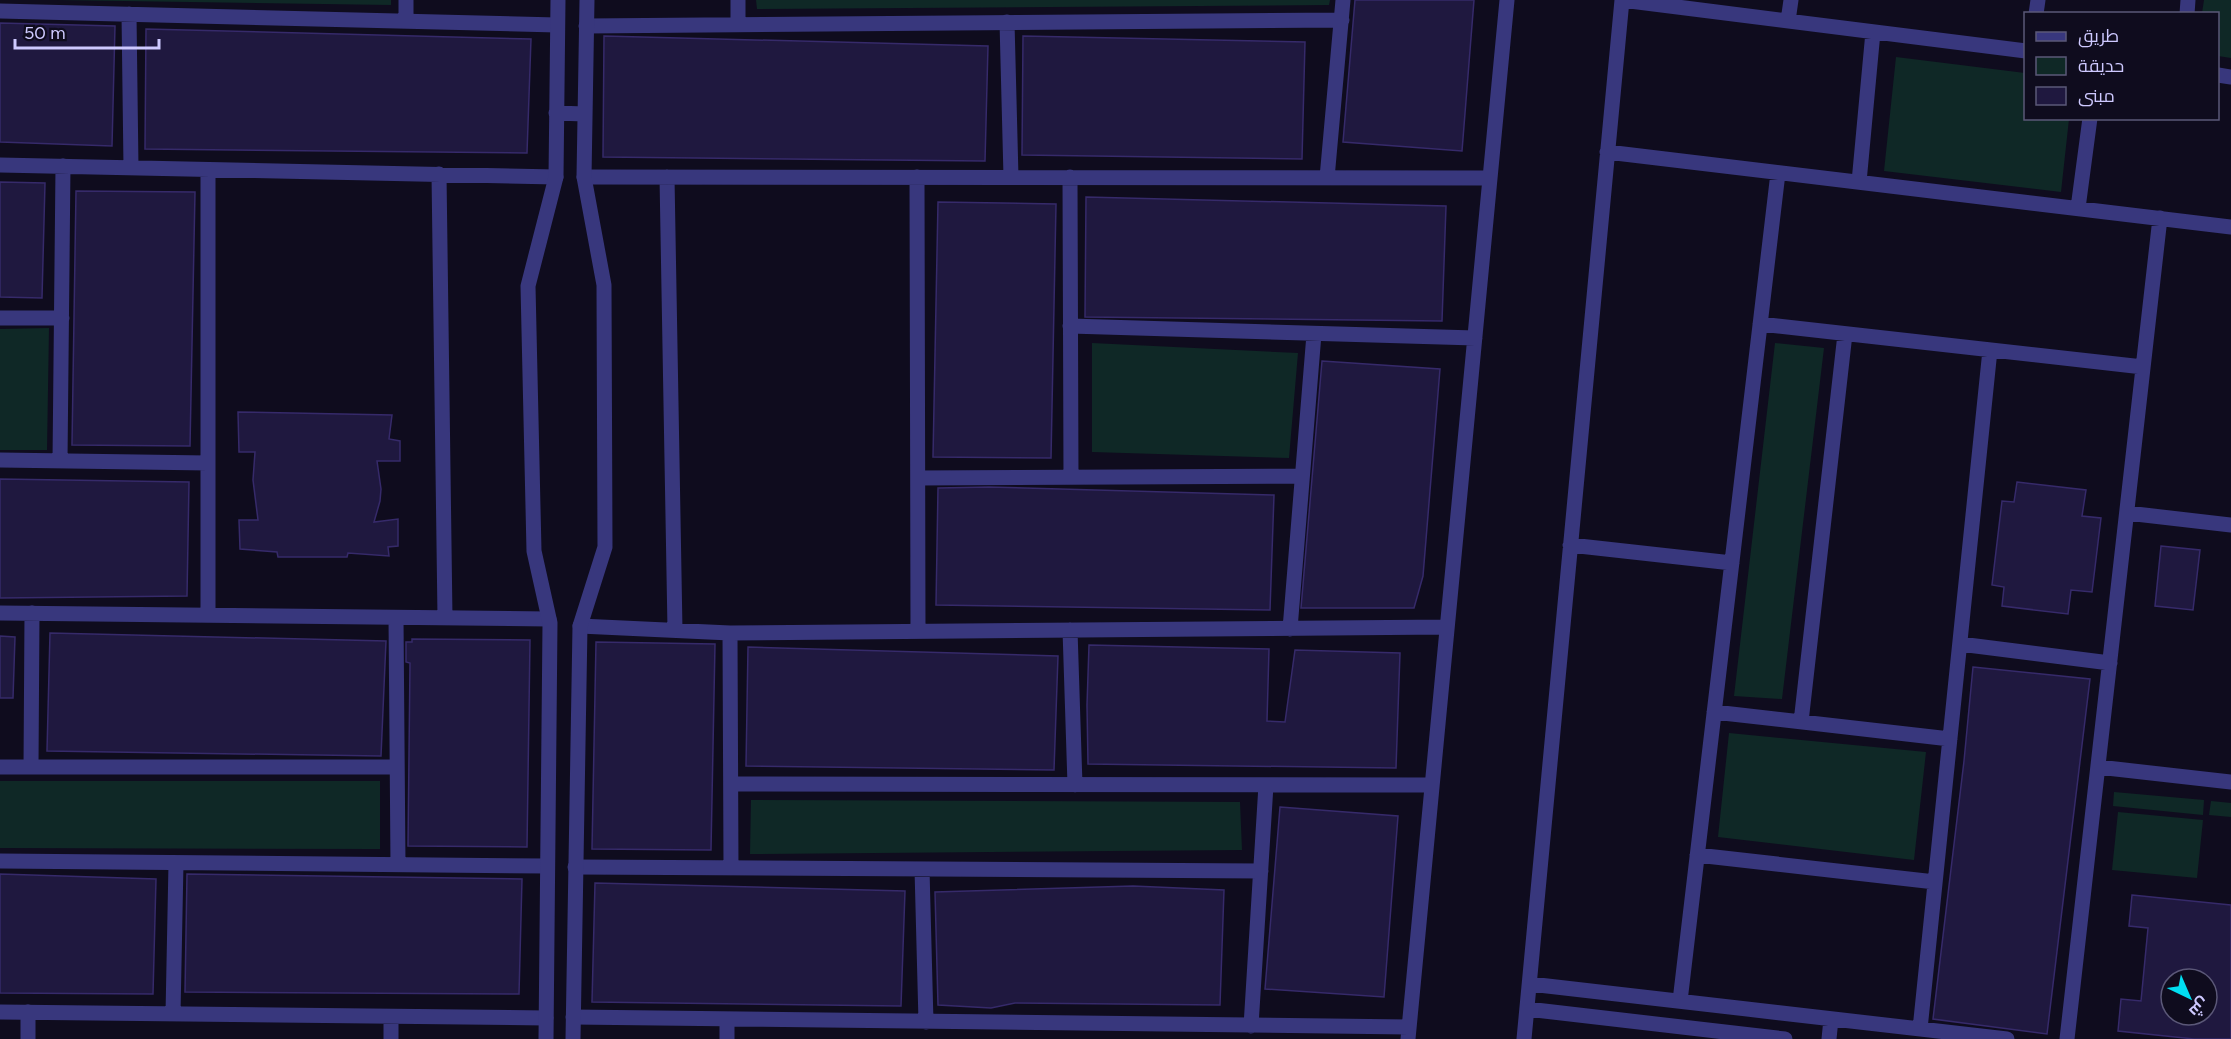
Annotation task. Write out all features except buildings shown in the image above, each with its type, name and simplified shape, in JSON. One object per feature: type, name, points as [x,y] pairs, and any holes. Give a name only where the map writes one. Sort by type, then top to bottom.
[{"type":"street","points":[[406,0],[406,21]]},
{"type":"street","points":[[546,1039],[549,619],[534,551],[528,286],[556,177],[558,0]]},
{"type":"street","points":[[573,1039],[580,626],[605,547],[604,285],[584,177],[587,0]]},
{"type":"street","points":[[738,0],[738,24]]},
{"type":"street","points":[[1327,178],[1343,0]]},
{"type":"street","points":[[573,1017],[926,1022],[1091,1031],[1251,1026],[1408,1033],[1507,0]]},
{"type":"street","points":[[1524,1039],[1622,0],[2024,51]]},
{"type":"street","points":[[1788,21],[1791,0]]},
{"type":"street","points":[[0,11],[557,26]]},
{"type":"street","points":[[129,14],[131,168]]},
{"type":"street","points":[[586,26],[1342,20]]},
{"type":"street","points":[[1007,22],[1011,177]]},
{"type":"street","points":[[1859,182],[1873,32]]},
{"type":"street","points":[[556,113],[585,114]]},
{"type":"street","points":[[2078,208],[2090,120]]},
{"type":"street","points":[[1607,152],[2231,227]]},
{"type":"street","points":[[0,165],[556,177]]},
{"type":"street","points":[[60,461],[63,166]]},
{"type":"street","points":[[208,170],[208,615]]},
{"type":"street","points":[[1680,1001],[1778,173]]},
{"type":"street","points":[[440,174],[445,618]]},
{"type":"street","points":[[584,177],[1490,178]]},
{"type":"street","points":[[666,177],[675,630]]},
{"type":"street","points":[[917,177],[918,631]]},
{"type":"street","points":[[1070,177],[1071,477]]},
{"type":"street","points":[[2067,1039],[2160,218]]},
{"type":"street","points":[[0,318],[62,318]]},
{"type":"street","points":[[1760,324],[2143,367]]},
{"type":"street","points":[[1070,326],[1475,338]]},
{"type":"street","points":[[1801,722],[1845,333]]},
{"type":"street","points":[[1290,628],[1314,334]]},
{"type":"street","points":[[1920,1029],[1990,350]]},
{"type":"street","points":[[0,460],[208,463]]},
{"type":"street","points":[[918,478],[1302,476]]},
{"type":"street","points":[[2127,513],[2231,525]]},
{"type":"street","points":[[1570,545],[1732,563]]},
{"type":"street","points":[[0,613],[549,619]]},
{"type":"street","points":[[31,767],[32,614]]},
{"type":"street","points":[[396,618],[398,864]]},
{"type":"street","points":[[580,626],[730,633],[1447,627]]},
{"type":"street","points":[[1070,630],[1075,784]]},
{"type":"street","points":[[730,633],[731,868]]},
{"type":"street","points":[[1960,644],[2110,663]]},
{"type":"street","points":[[1714,712],[1950,739]]},
{"type":"street","points":[[0,767],[397,767]]},
{"type":"street","points":[[2097,767],[2231,782]]},
{"type":"street","points":[[730,784],[1432,785]]},
{"type":"street","points":[[1251,1026],[1266,785]]},
{"type":"street","points":[[1697,855],[1935,882]]},
{"type":"street","points":[[0,861],[548,866]]},
{"type":"street","points":[[173,1014],[176,863]]},
{"type":"street","points":[[576,867],[1261,871]]},
{"type":"street","points":[[922,869],[926,1022]]},
{"type":"street","points":[[546,945],[574,944]]},
{"type":"street","points":[[1530,984],[2007,1039]]},
{"type":"street","points":[[1653,1024],[1655,998]]},
{"type":"street","points":[[1527,1009],[1653,1024],[1684,1033],[1785,1039]]},
{"type":"street","points":[[0,1012],[546,1018]]},
{"type":"street","points":[[28,1012],[28,1039]]},
{"type":"street","points":[[391,1017],[391,1039]]},
{"type":"street","points":[[1829,1039],[1831,1018]]},
{"type":"street","points":[[727,1019],[727,1039]]},
{"type":"green space","points":[[56,0],[391,0],[391,5]]},
{"type":"green space","points":[[756,0],[1330,0],[1329,5],[757,9]]},
{"type":"green space","points":[[2204,0],[2231,0],[2231,58],[2219,56],[2219,12],[2202,12]]},
{"type":"green space","points":[[1896,57],[2024,73],[2024,120],[2069,120],[2061,192],[1884,171]]},
{"type":"green space","points":[[49,328],[47,450],[0,450],[0,329]]},
{"type":"green space","points":[[1092,343],[1298,353],[1289,458],[1092,452]]},
{"type":"green space","points":[[1775,343],[1824,348],[1782,699],[1734,696]]},
{"type":"green space","points":[[1729,733],[1926,752],[1914,860],[1718,837]]},
{"type":"green space","points":[[0,781],[380,781],[380,849],[0,848]]},
{"type":"green space","points":[[2114,792],[2204,800],[2203,815],[2113,806]]},
{"type":"green space","points":[[751,800],[1240,802],[1242,850],[750,854]]},
{"type":"green space","points":[[2211,801],[2231,803],[2231,817],[2209,815]]},
{"type":"green space","points":[[2118,812],[2203,820],[2197,878],[2112,870]]}]
